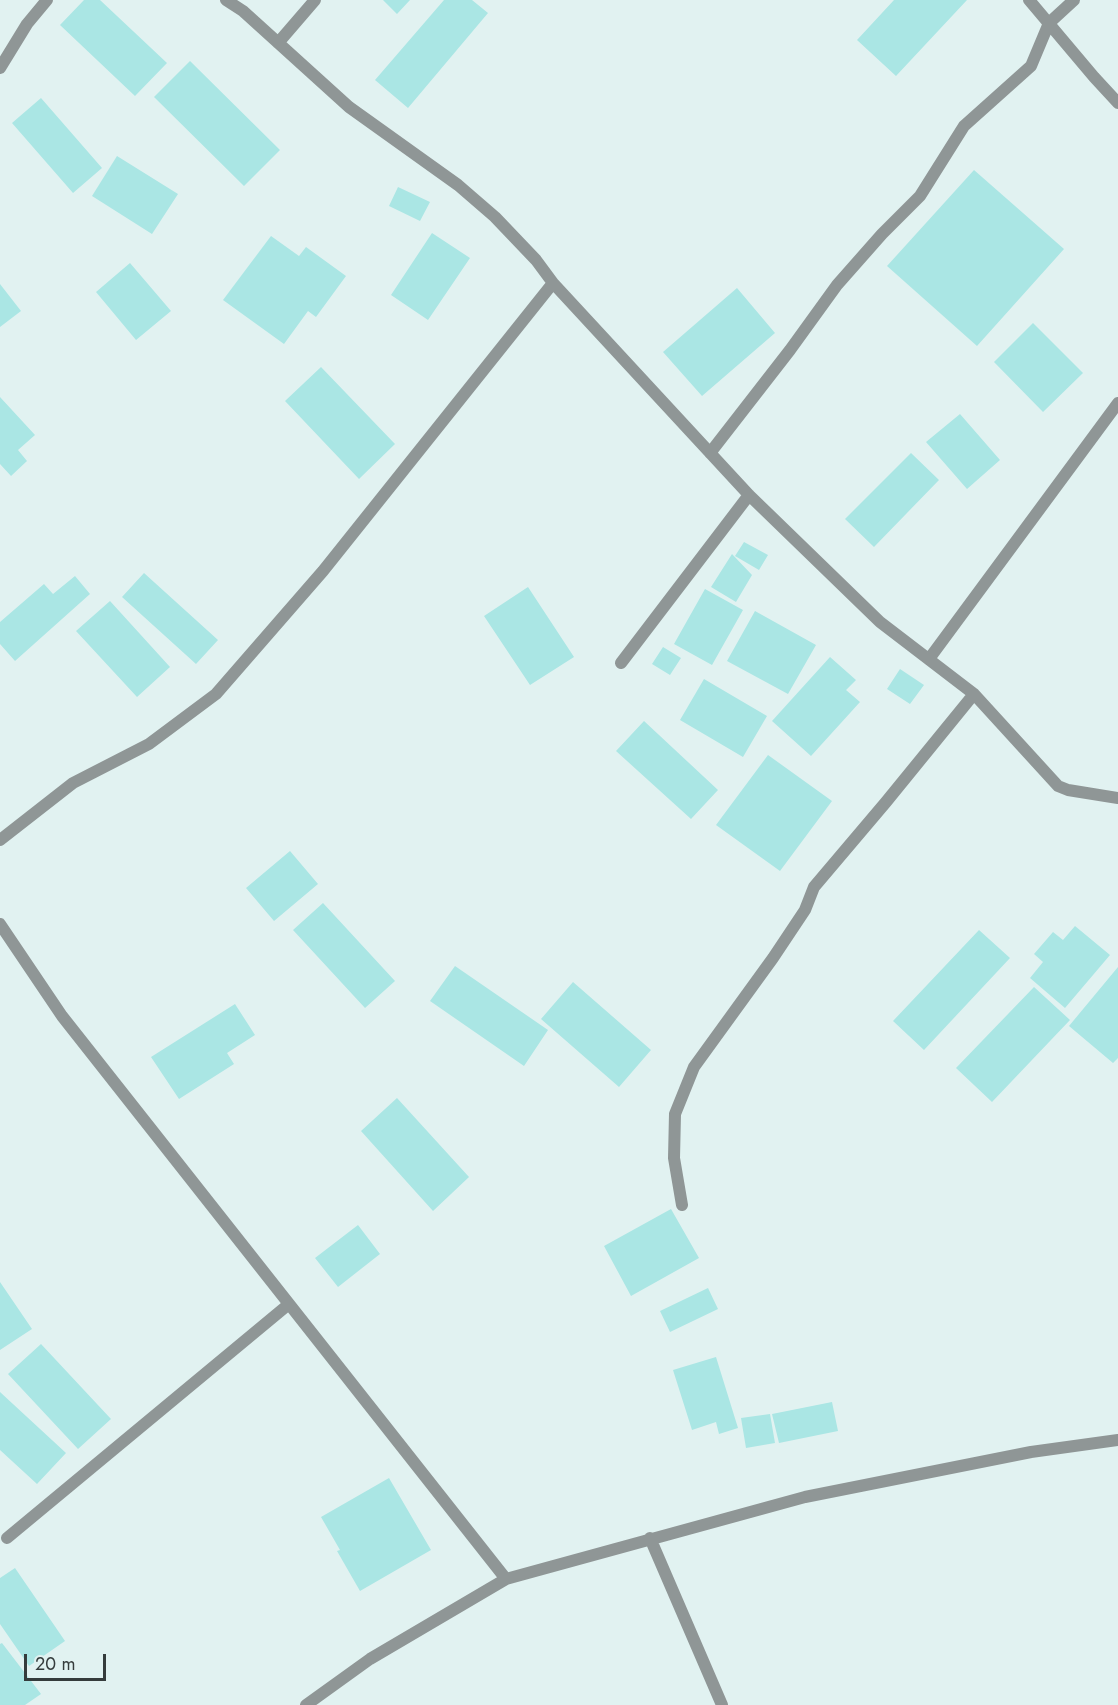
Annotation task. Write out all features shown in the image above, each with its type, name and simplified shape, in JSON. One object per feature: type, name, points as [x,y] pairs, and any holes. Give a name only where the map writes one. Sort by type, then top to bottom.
[{"type":"street","points":[[0,68],[27,24],[47,0]]},
{"type":"street","points":[[226,0],[243,10],[349,107],[458,185],[495,217],[749,495],[880,622],[974,694],[1058,786],[1068,790],[1118,798]]},
{"type":"street","points":[[278,43],[315,0]]},
{"type":"street","points":[[1029,0],[1118,102]]},
{"type":"street","points":[[710,453],[837,285],[920,195],[964,126],[1031,66],[1048,23],[1074,0]]},
{"type":"street","points":[[0,840],[73,783],[149,744],[216,694],[323,572],[553,283]]},
{"type":"street","points":[[929,659],[1118,403]]},
{"type":"street","points":[[621,663],[749,495]]},
{"type":"street","points":[[682,1205],[674,1158],[675,1114],[694,1066],[780,948],[805,910],[814,887],[974,694]]},
{"type":"street","points":[[0,924],[62,1016],[506,1579]]},
{"type":"street","points":[[7,1538],[289,1304]]},
{"type":"street","points":[[306,1705],[370,1659],[506,1579],[805,1497],[1032,1452],[1118,1440]]},
{"type":"street","points":[[650,1538],[722,1705]]},
{"type":"building","points":[[84,0],[100,0],[167,63],[135,96],[60,25]]},
{"type":"building","points":[[383,0],[410,0],[397,14]]},
{"type":"building","points":[[444,0],[472,0],[488,13],[408,108],[375,80]]},
{"type":"building","points":[[894,0],[967,0],[896,76],[857,40]]},
{"type":"building","points":[[190,61],[280,150],[244,186],[154,97]]},
{"type":"building","points":[[41,98],[102,168],[73,193],[12,123]]},
{"type":"building","points":[[117,156],[178,194],[152,234],[92,196]]},
{"type":"building","points":[[974,170],[1064,249],[977,346],[887,266]]},
{"type":"building","points":[[398,187],[430,202],[420,221],[389,206]]},
{"type":"building","points":[[432,233],[470,258],[428,320],[391,295]]},
{"type":"building","points":[[271,236],[299,256],[306,247],[346,276],[316,317],[308,311],[284,344],[223,300]]},
{"type":"building","points":[[130,263],[171,311],[136,340],[96,292]]},
{"type":"building","points":[[0,284],[21,311],[0,327]]},
{"type":"building","points":[[737,288],[775,333],[702,396],[663,352]]},
{"type":"building","points":[[1033,323],[1083,373],[1043,412],[994,362]]},
{"type":"building","points":[[321,367],[395,444],[359,479],[285,401]]},
{"type":"building","points":[[0,397],[35,435],[18,450],[27,461],[11,476],[0,464]]},
{"type":"building","points":[[960,414],[1000,460],[967,489],[926,442]]},
{"type":"building","points":[[911,453],[939,480],[874,547],[845,519]]},
{"type":"building","points":[[744,542],[768,555],[759,570],[735,556]]},
{"type":"building","points":[[732,554],[752,575],[736,602],[711,587]]},
{"type":"building","points":[[144,573],[218,640],[196,664],[122,597]]},
{"type":"building","points":[[75,576],[90,594],[15,661],[0,644],[0,622],[44,584],[53,594]]},
{"type":"building","points":[[528,587],[574,657],[530,685],[484,616]]},
{"type":"building","points":[[705,589],[743,610],[712,665],[674,644]]},
{"type":"building","points":[[110,601],[170,667],[137,697],[76,631]]},
{"type":"building","points":[[755,611],[816,645],[788,694],[727,661]]},
{"type":"building","points":[[663,647],[681,658],[670,675],[652,664]]},
{"type":"building","points":[[830,657],[856,680],[846,690],[860,702],[811,756],[772,721]]},
{"type":"building","points":[[900,669],[924,685],[910,704],[887,689]]},
{"type":"building","points":[[704,679],[767,716],[743,757],[680,720]]},
{"type":"building","points":[[644,721],[718,790],[691,819],[616,751]]},
{"type":"building","points":[[768,755],[832,801],[780,871],[716,825]]},
{"type":"building","points":[[290,851],[318,884],[274,921],[246,888]]},
{"type":"building","points":[[323,903],[395,981],[365,1008],[293,930]]},
{"type":"building","points":[[1075,926],[1110,955],[1065,1008],[1030,978],[1043,962],[1034,954],[1053,932],[1063,940]]},
{"type":"building","points":[[979,930],[1010,958],[924,1050],[893,1021]]},
{"type":"building","points":[[455,966],[548,1030],[524,1066],[430,1001]]},
{"type":"building","points":[[1118,967],[1118,1058],[1113,1063],[1069,1026]]},
{"type":"building","points":[[573,982],[651,1050],[619,1087],[541,1019]]},
{"type":"building","points":[[1034,987],[1070,1020],[992,1102],[956,1068]]},
{"type":"building","points":[[235,1004],[255,1035],[227,1053],[234,1064],[179,1099],[151,1057]]},
{"type":"building","points":[[397,1098],[469,1177],[433,1211],[361,1131]]},
{"type":"building","points":[[671,1209],[699,1258],[631,1296],[604,1246]]},
{"type":"building","points":[[358,1225],[380,1254],[338,1287],[315,1258]]},
{"type":"building","points":[[0,1282],[32,1329],[0,1350]]},
{"type":"building","points":[[708,1288],[718,1309],[670,1332],[660,1311]]},
{"type":"building","points":[[41,1344],[111,1419],[78,1449],[8,1374]]},
{"type":"building","points":[[716,1357],[738,1428],[719,1434],[716,1422],[692,1430],[673,1370]]},
{"type":"building","points":[[0,1392],[66,1453],[37,1484],[0,1450]]},
{"type":"building","points":[[832,1402],[838,1431],[779,1443],[772,1414]]},
{"type":"building","points":[[770,1414],[775,1443],[746,1448],[741,1418]]},
{"type":"building","points":[[389,1478],[431,1550],[360,1591],[321,1517]]},
{"type":"building","points":[[15,1568],[65,1641],[29,1666],[0,1624],[0,1578]]},
{"type":"building","points":[[2,1643],[41,1694],[25,1705],[0,1705],[0,1644]]}]
